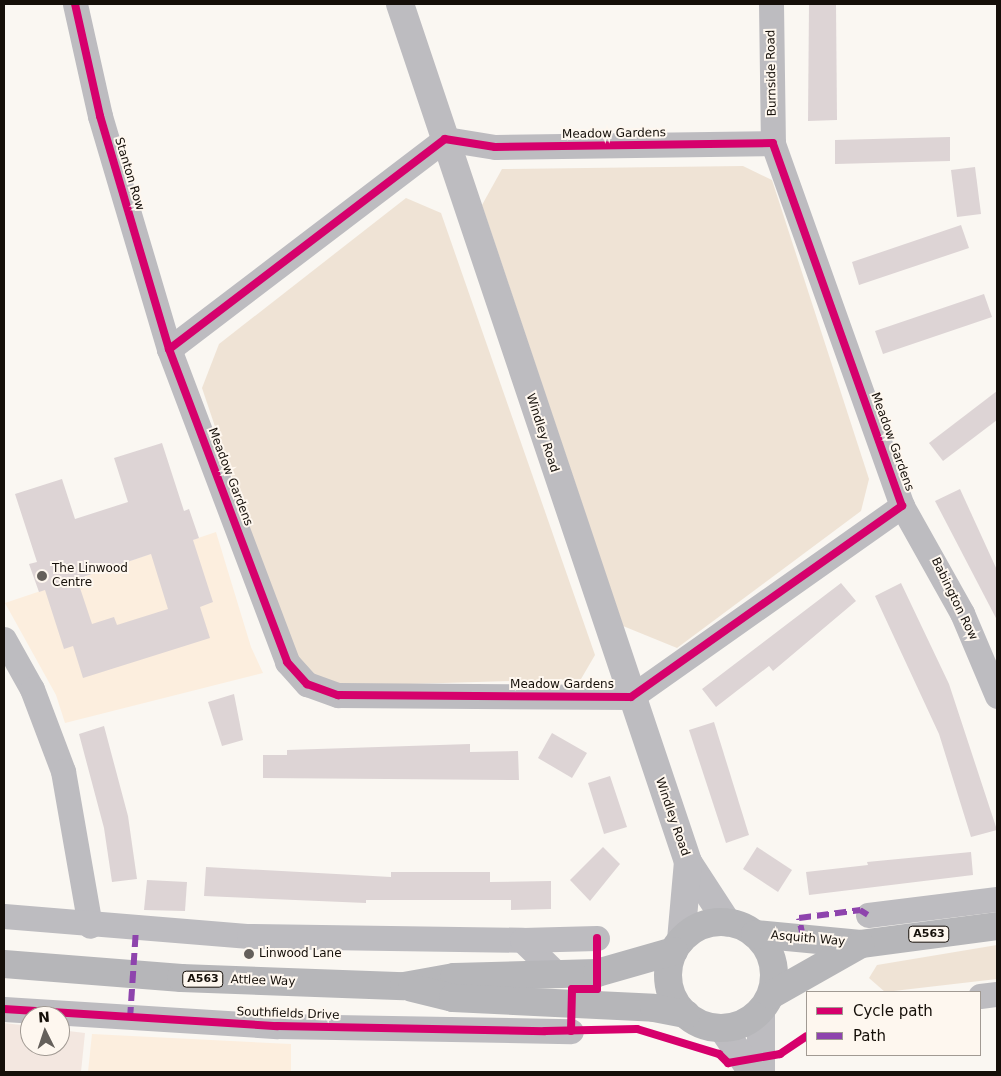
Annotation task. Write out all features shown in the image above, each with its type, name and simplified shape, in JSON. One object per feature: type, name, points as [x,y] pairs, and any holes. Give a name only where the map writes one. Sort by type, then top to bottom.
[{"type":"highway","points":[[727,922],[756,934],[771,956],[774,969],[766,1003],[737,1026],[709,1027],[686,1014],[671,991],[670,964],[678,946],[710,923],[727,922]]},
{"type":"highway","name":"Asquith Way","points":[[756,934],[861,944],[997,926]]},
{"type":"highway","name":"Asquith Way","points":[[766,1003],[861,944]]},
{"type":"highway","name":"Attlee Way","points":[[404,986],[454,976],[557,974],[625,968],[678,946]]},
{"type":"highway","name":"Attlee Way","points":[[4,964],[181,978],[404,986],[453,998],[548,1002],[686,1014]]},
{"type":"street","name":"Stanton Row","points":[[75,4],[100,116],[169,349]]},
{"type":"street","name":"Windley Road","points":[[400,4],[631,697],[688,862],[727,922]]},
{"type":"street","name":"Burnside Road","points":[[772,4],[773,143]]},
{"type":"street","points":[[169,349],[445,139]]},
{"type":"street","name":"Meadow Gardens","points":[[169,349],[287,662],[307,684],[338,696],[631,697],[902,506],[773,143],[495,147],[445,139]]},
{"type":"street","name":"Babington Row","points":[[902,506],[958,604],[997,696]]},
{"type":"street","points":[[4,638],[32,689],[63,771],[90,926]]},
{"type":"street","name":"Windley Road","points":[[678,946],[688,862]]},
{"type":"street","points":[[868,915],[997,899]]},
{"type":"street","points":[[4,916],[90,926],[249,936],[522,940],[597,938]]},
{"type":"street","points":[[522,940],[557,974]]},
{"type":"street","points":[[981,996],[997,994]]},
{"type":"street","points":[[519,1028],[548,1002]]},
{"type":"street","points":[[761,1072],[766,1003]]},
{"type":"street","name":"Southfields Drive","points":[[4,1009],[277,1026],[519,1028],[571,1031]]},
{"type":"street","points":[[722,1028],[752,1072]]},
{"type":"shaded area","points":[[743,166],[772,180],[869,479],[861,511],[677,648],[623,626],[482,205],[502,169]]},
{"type":"shaded area","points":[[406,198],[441,213],[595,655],[581,679],[343,686],[305,674],[265,575],[202,388],[219,344]]},
{"type":"shaded area","points":[[216,532],[251,647],[263,673],[65,723],[56,695],[5,603]]},
{"type":"shaded area","points":[[997,945],[997,979],[884,991],[869,978],[877,965]]},
{"type":"shaded area","points":[[4,1023],[20,1025],[20,1056],[70,1056],[70,1031],[85,1033],[81,1072],[4,1072]]},
{"type":"shaded area","points":[[92,1034],[291,1044],[291,1072],[88,1072]]},
{"type":"building","points":[[809,4],[836,4],[837,120],[808,121]]},
{"type":"building","points":[[950,137],[950,161],[835,164],[835,140]]},
{"type":"building","points":[[975,167],[981,214],[957,217],[951,170]]},
{"type":"building","points":[[961,225],[969,248],[859,285],[852,262]]},
{"type":"building","points":[[984,294],[992,317],[883,354],[875,331]]},
{"type":"building","points":[[997,391],[997,420],[943,461],[929,443]]},
{"type":"building","points":[[162,443],[184,511],[189,509],[199,538],[193,540],[213,602],[200,607],[210,638],[83,678],[73,646],[64,649],[45,590],[39,592],[29,564],[37,562],[15,494],[62,479],[75,519],[128,502],[114,458]],"holes":[[[151,554],[168,609],[117,625],[114,617],[92,624],[77,579]]]},
{"type":"building","points":[[960,489],[997,570],[997,620],[935,501]]},
{"type":"building","points":[[841,583],[856,601],[773,671],[769,666],[716,707],[702,689]]},
{"type":"building","points":[[901,583],[949,684],[997,830],[971,837],[939,734],[875,596]]},
{"type":"building","points":[[234,694],[243,740],[222,746],[208,702]]},
{"type":"building","points":[[714,722],[749,835],[726,843],[689,730]]},
{"type":"building","points":[[104,726],[128,816],[137,879],[112,882],[104,828],[79,734]]},
{"type":"building","points":[[552,733],[587,753],[572,778],[538,758]]},
{"type":"building","points":[[470,744],[470,752],[518,751],[519,780],[263,778],[263,755],[287,755],[287,750]]},
{"type":"building","points":[[610,776],[627,827],[604,834],[588,783]]},
{"type":"building","points":[[603,847],[620,864],[590,901],[570,880]]},
{"type":"building","points":[[757,847],[792,870],[778,892],[743,869]]},
{"type":"building","points":[[971,852],[973,875],[809,895],[806,872],[868,865],[867,862]]},
{"type":"building","points":[[206,867],[391,877],[391,872],[490,872],[490,882],[551,881],[551,909],[511,910],[511,900],[366,900],[366,903],[204,896]]},
{"type":"building","points":[[147,880],[187,882],[185,911],[144,910]]},
{"type":"marked path","points":[[803,937],[799,918],[860,910],[868,915]]},
{"type":"marked path","points":[[130,1019],[136,929]]},
{"type":"cycle path","points":[[75,4],[100,116],[169,349],[287,662],[307,684],[338,695],[631,697],[902,506],[773,143],[495,147],[445,139],[169,349]]},
{"type":"cycle path","points":[[571,1031],[572,989],[597,989],[597,938]]},
{"type":"cycle path","points":[[4,1009],[277,1026],[545,1031],[637,1029],[719,1054],[728,1063],[780,1054],[806,1037]]},
{"type":"place","name":"The Linwood Centre","points":[[42,576]]},
{"type":"place","name":"Linwood Lane","points":[[249,954]]}]
